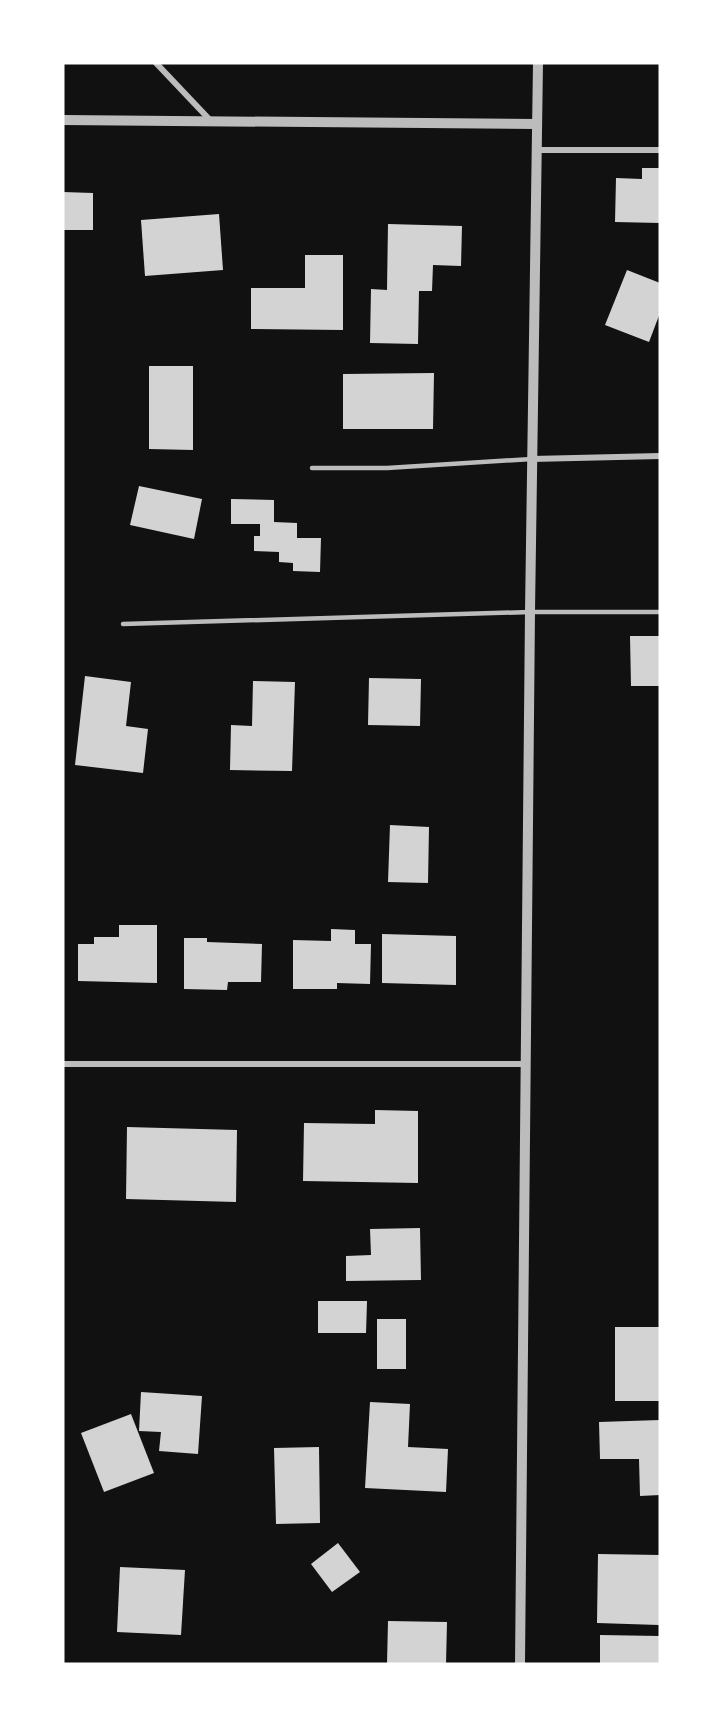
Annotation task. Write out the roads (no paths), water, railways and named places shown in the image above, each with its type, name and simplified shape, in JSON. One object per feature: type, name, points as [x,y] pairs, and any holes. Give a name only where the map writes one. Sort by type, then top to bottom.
[{"type":"street","points":[[156,63],[210,120]]},
{"type":"street","points":[[520,1664],[530,612],[538,63]]},
{"type":"street","points":[[63,120],[537,124]]},
{"type":"street","points":[[537,150],[660,150]]},
{"type":"street","points":[[532,459],[660,456]]},
{"type":"street","points":[[63,1064],[526,1064]]},
{"type":"lane","points":[[312,468],[387,468],[532,459]]},
{"type":"lane","points":[[123,624],[530,612],[660,612]]}]
